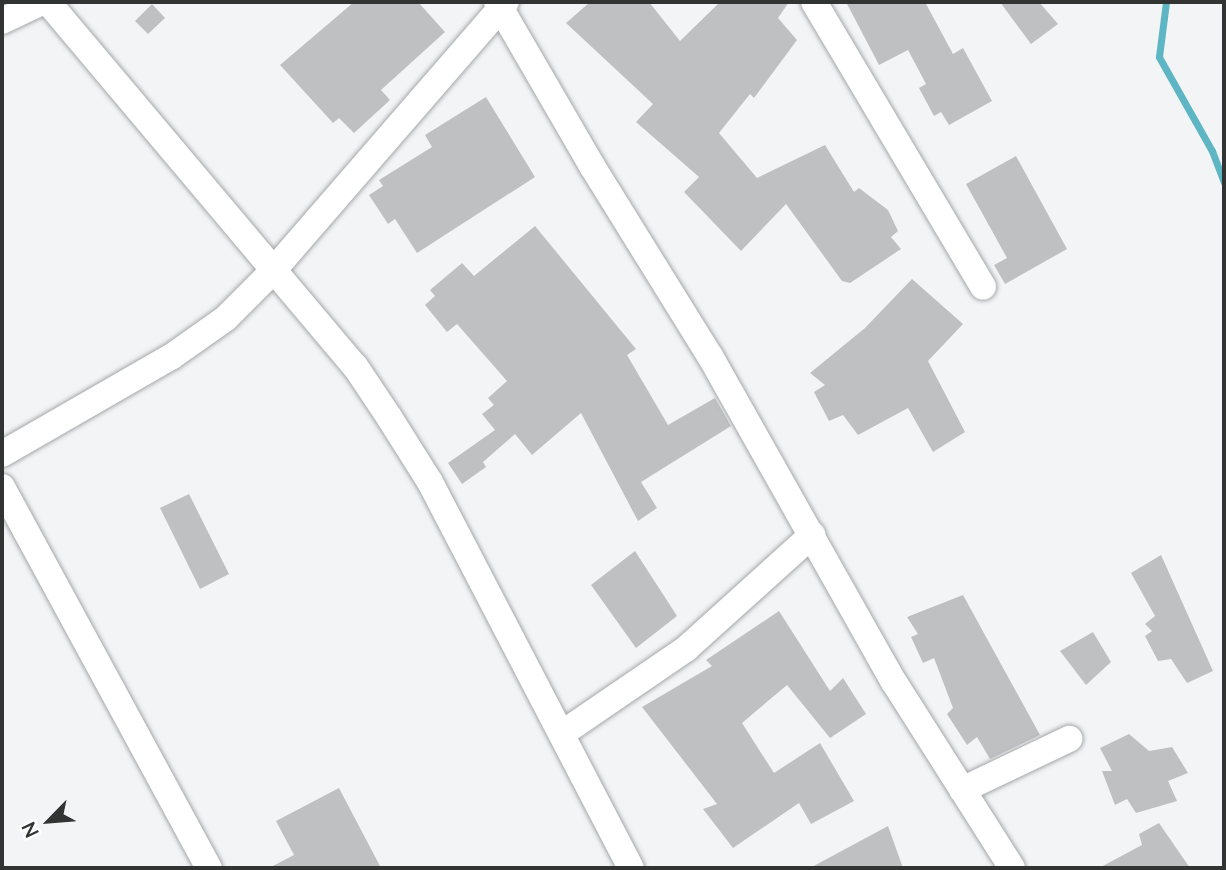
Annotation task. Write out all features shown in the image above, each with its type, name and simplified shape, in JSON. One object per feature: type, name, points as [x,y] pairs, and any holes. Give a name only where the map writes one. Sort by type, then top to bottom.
[{"type":"street","points":[[2,21],[42,2]]},
{"type":"street","points":[[48,2],[272,272],[355,366],[390,417],[430,482],[631,868]]},
{"type":"street","points":[[814,2],[983,288]]},
{"type":"street","points":[[2,454],[171,357],[226,318],[272,272],[501,3],[813,535],[894,682],[1012,868]]},
{"type":"street","points":[[2,487],[209,868]]},
{"type":"street","points":[[563,733],[687,648],[813,535]]},
{"type":"street","points":[[962,790],[1069,739]]},
{"type":"building","points":[[354,2],[418,2],[445,32],[381,90],[390,100],[354,133],[339,118],[333,123],[280,65]]},
{"type":"building","points":[[590,2],[649,2],[680,41],[720,2],[789,2],[778,18],[797,40],[754,98],[750,94],[719,133],[757,178],[825,145],[854,192],[859,188],[888,210],[898,231],[891,237],[901,249],[850,283],[842,281],[786,204],[741,251],[684,192],[699,177],[636,122],[653,104],[566,23]]},
{"type":"building","points":[[846,2],[925,2],[953,54],[963,48],[992,101],[949,125],[941,112],[934,116],[919,88],[926,84],[908,50],[879,65]]},
{"type":"building","points":[[1000,2],[1039,2],[1058,24],[1031,44]]},
{"type":"building","points":[[152,4],[165,18],[148,34],[135,21]]},
{"type":"building","points":[[486,97],[535,177],[417,253],[395,219],[388,224],[369,195],[383,186],[379,180],[432,147],[425,135]]},
{"type":"building","points":[[1016,156],[1067,249],[1005,284],[994,265],[1007,258],[966,184]]},
{"type":"building","points":[[535,226],[636,349],[627,355],[668,425],[715,398],[731,426],[641,482],[657,508],[638,521],[581,413],[532,455],[515,434],[483,462],[486,467],[462,484],[448,463],[495,430],[482,414],[494,405],[488,398],[507,381],[457,324],[447,332],[425,305],[435,296],[430,290],[462,263],[474,276]]},
{"type":"building","points":[[912,279],[963,324],[928,361],[965,432],[933,452],[908,408],[858,435],[843,415],[829,421],[814,392],[825,385],[810,373],[865,328]]},
{"type":"building","points":[[189,494],[229,574],[200,589],[160,508]]},
{"type":"building","points":[[635,551],[677,616],[636,648],[591,585]]},
{"type":"building","points":[[1161,555],[1213,671],[1187,683],[1171,659],[1158,661],[1145,636],[1152,631],[1145,624],[1155,616],[1131,573]]},
{"type":"building","points":[[963,595],[1040,735],[990,759],[977,737],[967,745],[947,714],[953,708],[934,658],[923,663],[911,637],[918,634],[907,617]]},
{"type":"building","points":[[779,611],[830,691],[843,678],[866,714],[830,738],[787,685],[742,723],[774,773],[820,743],[854,801],[811,824],[799,803],[733,848],[703,809],[717,804],[642,707],[712,666],[706,660]]},
{"type":"building","points":[[1093,632],[1111,662],[1086,685],[1060,651]]},
{"type":"building","points":[[1129,734],[1149,751],[1172,747],[1188,773],[1168,781],[1177,801],[1136,813],[1127,799],[1115,805],[1102,771],[1112,771],[1100,748]]},
{"type":"building","points":[[339,788],[381,868],[269,868],[294,855],[276,821]]},
{"type":"building","points":[[1159,823],[1190,868],[1099,868],[1142,845],[1139,834]]},
{"type":"building","points":[[888,826],[903,868],[810,868]]},
{"type":"waterway","points":[[1166,2],[1159,57],[1212,151],[1224,183]]}]
